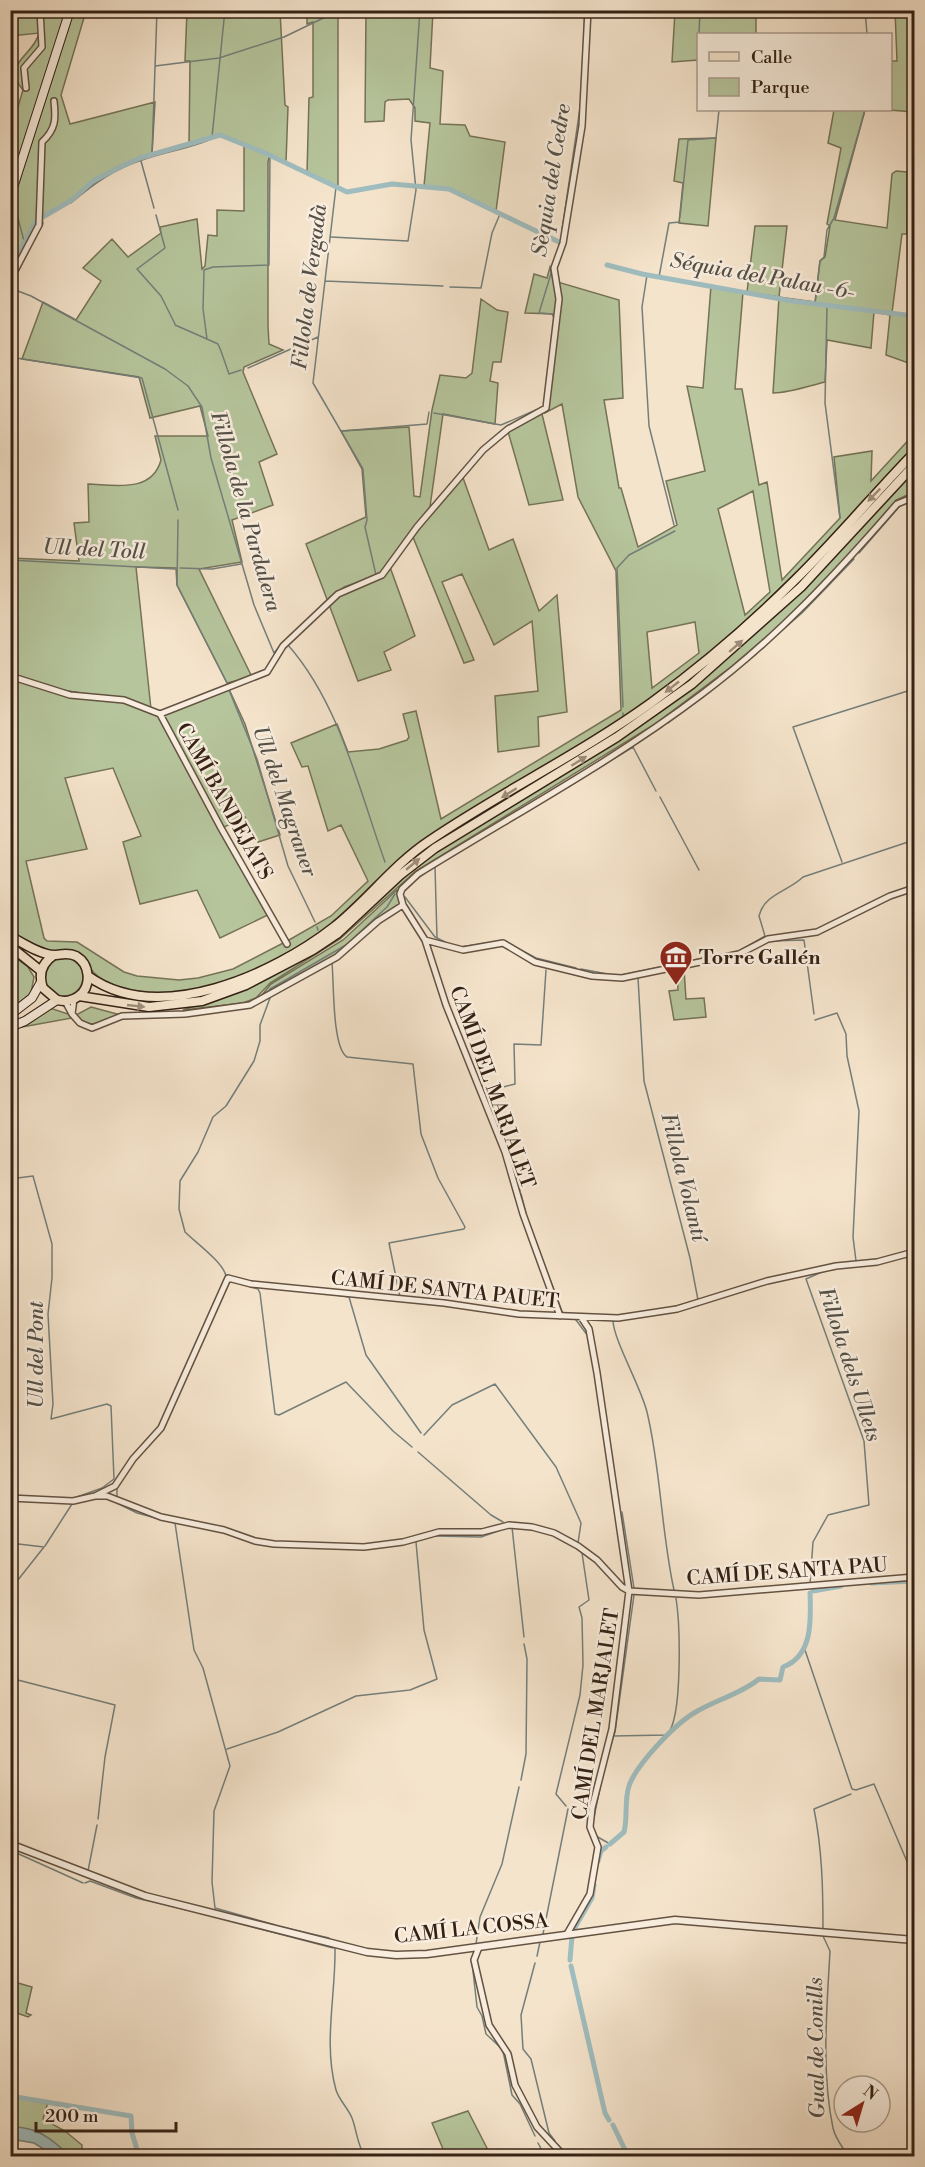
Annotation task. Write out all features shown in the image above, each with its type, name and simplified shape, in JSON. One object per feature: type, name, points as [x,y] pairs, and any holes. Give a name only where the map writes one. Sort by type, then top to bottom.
[{"type":"main road","points":[[10,197],[70,10]]},
{"type":"main road","points":[[88,976],[101,986],[147,996],[200,993],[242,979],[309,944],[359,905],[394,869],[429,841],[602,736],[685,677],[795,580],[915,453]]},
{"type":"main road","points":[[41,982],[47,993],[69,999],[149,1007],[202,1001],[246,985],[313,950],[337,934],[400,875],[435,848],[607,744],[692,684],[801,587],[915,465]]},
{"type":"main road","points":[[10,936],[54,955]]},
{"type":"main road","points":[[10,946],[41,971]]},
{"type":"main road","points":[[10,1016],[33,998],[41,982],[41,971],[54,955],[65,953],[75,956],[84,964],[88,976],[86,987],[69,999],[10,1027]]},
{"type":"street","points":[[26,88],[24,68],[42,47],[40,10]]},
{"type":"street","points":[[160,714],[267,672],[283,646],[338,594],[382,575],[417,527],[483,450],[508,429],[546,408],[559,299],[554,268],[564,243],[582,126],[588,10]]},
{"type":"street","points":[[10,280],[39,225],[42,142],[54,129],[56,118],[54,101]]},
{"type":"street","points":[[69,999],[72,1014],[80,1023],[92,1028],[122,1016],[184,1014],[246,1006],[295,982],[338,957],[384,917],[403,905],[400,894],[402,889],[418,874],[610,759],[702,694],[807,604],[897,504],[915,497]]},
{"type":"street","name":"CAMÍ BANDEJATS","points":[[10,676],[70,695],[124,700],[160,714],[287,944]]},
{"type":"street","points":[[425,940],[463,950],[503,943],[536,962],[592,975],[622,978],[739,954],[768,939],[817,932],[890,896],[915,888]]},
{"type":"street","name":"CAMÍ DEL MARJALET","points":[[403,905],[425,940],[446,1005],[505,1152],[523,1214],[560,1316]]},
{"type":"street","name":"CAMÍ DE SANTA PAUET","points":[[95,1496],[115,1486],[133,1459],[161,1428],[228,1278],[250,1284],[560,1316],[618,1318],[677,1308],[766,1281],[836,1266],[877,1262],[915,1252]]},
{"type":"street","name":"CAMÍ DEL MARJALET","points":[[567,1934],[590,1894],[598,1847],[590,1827],[592,1808],[612,1729],[629,1591],[597,1373],[589,1329],[581,1317]]},
{"type":"street","points":[[10,1498],[73,1501],[95,1496],[116,1499],[161,1517],[224,1530],[255,1541],[274,1544],[364,1547],[403,1542],[439,1532],[482,1532],[509,1525],[532,1527],[554,1533],[578,1546],[597,1560],[622,1587],[629,1591]]},
{"type":"street","name":"CAMÍ DE SANTA PAU","points":[[629,1591],[699,1595],[915,1577]]},
{"type":"street","name":"CAMÍ LA COSSA","points":[[10,1844],[145,1896],[368,1952],[396,1955],[479,1947],[675,1920],[915,1940]]},
{"type":"street","points":[[479,1947],[474,1960],[489,2025],[508,2054],[517,2091],[537,2127],[564,2157]]},
{"type":"green space","points":[[11,11],[67,11],[11,186],[11,130],[23,90],[15,73],[20,60],[36,41],[39,33],[11,36]]},
{"type":"green space","points":[[74,11],[86,11],[61,95],[70,124],[155,102],[152,154],[108,172],[72,200],[41,218],[29,231],[11,271],[11,207]]},
{"type":"green space","points":[[187,11],[280,11],[285,105],[288,107],[286,162],[270,154],[268,162],[268,326],[269,344],[283,350],[244,367],[243,372],[277,454],[259,462],[273,505],[232,520],[242,562],[199,569],[252,677],[227,683],[177,585],[176,568],[136,567],[151,709],[132,701],[56,689],[11,674],[11,558],[79,561],[74,523],[89,522],[88,484],[132,485],[150,478],[161,460],[155,436],[208,436],[200,406],[150,418],[139,377],[22,359],[43,302],[76,320],[101,281],[83,268],[112,239],[128,257],[161,233],[160,227],[197,219],[202,269],[205,266],[208,235],[217,236],[217,210],[244,211],[244,144],[220,135],[189,144],[190,61],[185,61]]},
{"type":"green space","points":[[307,11],[338,11],[338,188],[307,173],[309,98],[313,97],[313,22],[307,24]]},
{"type":"green space","points":[[366,11],[433,11],[430,68],[443,71],[440,124],[465,125],[470,136],[505,142],[496,211],[449,188],[424,186],[430,123],[415,121],[415,108],[409,99],[388,100],[385,102],[384,121],[365,122]]},
{"type":"green space","points":[[675,11],[756,11],[756,33],[697,33],[697,60],[672,62]]},
{"type":"green space","points":[[895,11],[914,11],[914,172],[913,112],[892,110],[892,61],[897,61]]},
{"type":"green space","points":[[834,111],[865,111],[835,220],[887,228],[892,174],[896,171],[907,172],[907,234],[902,234],[892,313],[914,315],[914,365],[886,355],[890,315],[874,312],[871,348],[827,340],[825,382],[792,391],[773,393],[779,297],[815,302],[820,261],[825,257],[830,226],[827,224],[841,148],[828,143]]},
{"type":"green space","points":[[716,138],[708,226],[679,223],[683,183],[674,181],[679,139]]},
{"type":"green space","points":[[755,226],[787,226],[779,297],[747,292]]},
{"type":"green space","points":[[550,267],[554,281],[619,300],[623,398],[604,400],[619,488],[621,488],[638,547],[677,525],[666,481],[705,471],[687,386],[703,388],[711,286],[743,292],[735,389],[742,389],[759,485],[767,482],[782,580],[840,518],[834,457],[872,451],[871,481],[914,434],[914,447],[801,568],[739,627],[674,681],[612,724],[420,843],[401,858],[349,910],[328,927],[278,959],[222,983],[193,990],[165,993],[137,991],[122,988],[101,979],[86,962],[37,946],[11,932],[10,676],[53,690],[116,699],[158,716],[228,687],[245,724],[280,835],[258,842],[245,817],[222,828],[270,914],[220,938],[197,890],[140,904],[123,842],[141,836],[113,768],[65,778],[87,849],[26,861],[44,938],[47,941],[77,942],[124,972],[137,976],[179,980],[198,978],[233,969],[289,940],[331,916],[368,881],[341,825],[328,831],[308,766],[302,767],[291,743],[337,724],[348,752],[379,749],[407,740],[409,737],[403,714],[416,711],[441,819],[621,710],[616,571],[578,497],[562,404],[545,413],[556,314],[525,313],[534,274],[547,278]],"holes":[[[753,491],[770,592],[745,615],[718,509]],[[695,622],[699,653],[652,688],[647,632]]]},
{"type":"green space","points":[[481,299],[497,310],[508,312],[501,362],[493,362],[490,381],[498,383],[495,424],[443,414],[429,514],[390,567],[415,636],[384,652],[391,670],[358,681],[306,544],[366,517],[362,469],[341,431],[409,427],[414,496],[420,497],[432,410],[440,375],[466,378],[472,373]]},
{"type":"green space","points":[[541,410],[563,500],[529,505],[507,428]]},
{"type":"green space","points":[[914,470],[914,492],[896,500],[855,548],[786,620],[732,666],[655,724],[416,871],[340,939],[270,983],[256,998],[243,1003],[183,1010],[251,986],[318,951],[358,920],[421,862],[694,686],[800,592]]},
{"type":"green space","points":[[462,475],[489,550],[513,539],[539,611],[557,595],[567,712],[538,717],[539,746],[498,752],[495,696],[538,691],[532,621],[494,645],[462,574],[442,582],[474,660],[464,663],[413,537]]},
{"type":"green space","points":[[397,890],[402,902],[381,916],[333,957],[262,995],[271,984],[343,940]]},
{"type":"green space","points":[[10,954],[28,967],[34,977],[31,993],[10,1010]]},
{"type":"green space","points":[[64,958],[78,963],[83,977],[78,991],[64,996],[50,991],[45,977],[50,963]]},
{"type":"green space","points":[[684,969],[686,999],[704,998],[706,1017],[674,1020],[669,991],[678,990],[677,974],[667,972]]},
{"type":"green space","points":[[47,1007],[71,1015],[72,1018],[11,1029]]},
{"type":"green space","points":[[91,1007],[121,1015],[91,1024],[76,1015]]},
{"type":"green space","points":[[11,1981],[32,1987],[26,2013],[31,2015],[28,2017],[11,2011]]},
{"type":"green space","points":[[10,2096],[48,2102],[43,2119],[65,2131],[82,2145],[82,2151],[87,2156],[70,2156],[38,2131],[11,2127]]},
{"type":"green space","points":[[468,2111],[491,2156],[446,2156],[432,2123]]},
{"type":"water","points":[[11,2127],[36,2131],[57,2144],[70,2156],[55,2156],[34,2143],[11,2139]]},
{"type":"waterway","points":[[152,155],[157,10]]},
{"type":"waterway","points":[[212,137],[225,10]]},
{"type":"waterway","points":[[155,66],[219,58],[284,37],[340,10]]},
{"type":"waterway","points":[[331,237],[408,241],[416,190],[411,140],[420,10]]},
{"type":"waterway","name":"Sèquia del Cedre","points":[[584,28],[585,10]]},
{"type":"waterway","points":[[699,33],[700,10]]},
{"type":"waterway","points":[[865,10],[867,33]]},
{"type":"waterway","name":"Sèquia del Cedre","points":[[581,93],[584,35]]},
{"type":"waterway","name":"Sèquia del Cedre","points":[[562,230],[581,101]]},
{"type":"waterway","points":[[680,217],[688,140],[716,138],[719,111]]},
{"type":"waterway","points":[[815,304],[820,261],[824,257],[827,230],[834,218],[865,111]]},
{"type":"waterway","name":"Séquia del Palau -6-","points":[[71,203],[96,183],[122,168],[202,143],[220,135]]},
{"type":"waterway","name":"Séquia del Palau -6-","points":[[41,218],[72,200],[93,181],[118,168],[140,158],[220,135],[265,153],[347,192],[392,184],[449,189],[561,243]]},
{"type":"waterway","points":[[221,351],[218,344],[207,339],[203,309],[204,270],[213,267],[269,265],[270,155]]},
{"type":"waterway","points":[[141,161],[154,208]]},
{"type":"waterway","name":"Fillola de Vergadà","points":[[336,187],[313,383],[363,469],[367,520],[365,527],[376,575]]},
{"type":"waterway","points":[[13,199],[24,241]]},
{"type":"waterway","points":[[450,287],[481,288],[492,233],[500,214]]},
{"type":"waterway","points":[[156,215],[165,248],[137,269],[161,296],[175,324]]},
{"type":"waterway","name":"Fillola de la Pardalera","points":[[39,231],[43,224],[42,219]]},
{"type":"waterway","name":"Séquia del Palau -6-","points":[[10,270],[36,221]]},
{"type":"waterway","points":[[659,277],[669,223],[680,222]]},
{"type":"waterway","name":"Sèquia del Cedre","points":[[554,318],[552,314],[539,313],[560,244]]},
{"type":"waterway","name":"Fillola de la Pardalera","points":[[18,272],[31,245]]},
{"type":"waterway","name":"Séquia del Palau -6-","points":[[607,265],[642,274],[792,301],[914,316]]},
{"type":"waterway","points":[[647,275],[642,307],[649,426],[674,525]]},
{"type":"waterway","name":"Fillola de la Pardalera","points":[[10,287],[15,276]]},
{"type":"waterway","points":[[325,281],[443,286]]},
{"type":"waterway","name":"Fillola de la Pardalera","points":[[10,288],[31,296],[165,369],[188,386],[202,407],[211,458],[254,605],[274,653],[279,647]]},
{"type":"waterway","points":[[827,306],[825,403],[840,518]]},
{"type":"waterway","points":[[175,325],[207,339]]},
{"type":"waterway","points":[[248,368],[318,337]]},
{"type":"waterway","points":[[221,351],[229,374],[241,370]]},
{"type":"waterway","name":"Ull del Magraner","points":[[10,357],[142,378],[178,510]]},
{"type":"waterway","name":"Sèquia del Cedre","points":[[434,413],[501,425],[536,410]]},
{"type":"waterway","name":"Sèquia del Cedre","points":[[342,431],[427,424],[429,412]]},
{"type":"waterway","points":[[859,553],[900,506]]},
{"type":"waterway","name":"Ull del Magraner","points":[[178,520],[177,585],[227,683]]},
{"type":"waterway","points":[[623,707],[617,568],[629,555],[675,531]]},
{"type":"waterway","points":[[764,646],[802,613],[854,559]]},
{"type":"waterway","name":"Ull del Toll","points":[[10,560],[175,569]]},
{"type":"waterway","name":"Ull del Toll","points":[[180,568],[212,569],[241,564]]},
{"type":"waterway","name":"Fillola de Vergadà","points":[[329,598],[344,587],[361,581]]},
{"type":"waterway","name":"Fillola de Vergadà","points":[[319,608],[325,602]]},
{"type":"waterway","points":[[288,645],[306,668],[335,721],[357,777],[385,862]]},
{"type":"waterway","points":[[709,692],[756,654]]},
{"type":"waterway","points":[[842,862],[793,727],[914,689]]},
{"type":"waterway","name":"Ull del Magraner","points":[[229,690],[257,759],[288,866],[315,922]]},
{"type":"waterway","points":[[668,723],[703,697]]},
{"type":"waterway","points":[[638,743],[662,727]]},
{"type":"waterway","points":[[633,747],[656,791]]},
{"type":"waterway","points":[[568,787],[633,747]]},
{"type":"waterway","points":[[660,797],[699,870]]},
{"type":"waterway","points":[[621,975],[739,951],[765,936],[759,916],[766,903],[803,877],[914,840]]},
{"type":"waterway","points":[[435,867],[437,938]]},
{"type":"waterway","points":[[269,992],[270,989],[346,945],[387,907],[395,894]]},
{"type":"waterway","points":[[405,897],[435,937],[447,943]]},
{"type":"waterway","name":"Fillola dels Ullets","points":[[771,941],[804,940],[814,1014]]},
{"type":"waterway","points":[[504,941],[536,958],[576,968]]},
{"type":"waterway","points":[[460,947],[494,942]]},
{"type":"waterway","name":"Ull del Magraner","points":[[332,963],[336,1028],[342,1051],[347,1057],[413,1064],[421,1134],[438,1178],[465,1227],[389,1243],[400,1297]]},
{"type":"waterway","points":[[581,969],[613,975]]},
{"type":"waterway","points":[[485,1095],[484,1092],[515,1084],[514,1044],[541,1045],[546,970]]},
{"type":"waterway","name":"Fillola Volantí","points":[[638,978],[644,1081],[690,1258],[698,1300]]},
{"type":"waterway","points":[[226,1276],[220,1265],[185,1232],[179,1209],[180,1181],[198,1152],[213,1117],[226,1106],[254,1061],[260,1041],[260,1025],[270,998]]},
{"type":"waterway","name":"Fillola dels Ullets","points":[[815,1020],[837,1013],[846,1034],[847,1056],[859,1111],[853,1237],[856,1261]]},
{"type":"waterway","points":[[508,1153],[520,1191]]},
{"type":"waterway","name":"Ull del Pont","points":[[10,1179],[33,1176],[52,1244],[52,1278],[48,1314],[53,1404],[51,1419],[107,1404],[111,1406],[114,1479],[102,1488],[77,1497]]},
{"type":"waterway","points":[[521,1194],[526,1213]]},
{"type":"waterway","points":[[527,1218],[563,1314]]},
{"type":"waterway","name":"Fillola dels Ullets","points":[[810,1584],[813,1542],[828,1515],[869,1505],[864,1441],[806,1279],[824,1271]]},
{"type":"waterway","points":[[248,1286],[258,1289],[260,1293],[275,1414],[279,1415],[346,1382],[393,1431],[412,1447]]},
{"type":"waterway","points":[[330,1294],[349,1297],[366,1355],[421,1433]]},
{"type":"waterway","name":"Fillola Volantí","points":[[669,1308],[690,1302]]},
{"type":"waterway","name":"Fillola Volantí","points":[[617,1315],[628,1314]]},
{"type":"waterway","points":[[576,1320],[588,1336]]},
{"type":"waterway","name":"Fillola Volantí","points":[[613,1321],[618,1340],[647,1412],[652,1434],[674,1590]]},
{"type":"waterway","points":[[424,1435],[452,1405],[495,1384],[556,1467],[581,1523],[578,1543]]},
{"type":"waterway","points":[[418,1452],[491,1515],[503,1522]]},
{"type":"waterway","points":[[117,1488],[117,1496]]},
{"type":"waterway","points":[[117,1503],[137,1513],[175,1523],[194,1650],[203,1668],[230,1766],[214,1811],[212,1882],[215,1908],[275,1925]]},
{"type":"waterway","name":"Ull del Pont","points":[[45,1546],[72,1504]]},
{"type":"waterway","points":[[622,1512],[634,1588]]},
{"type":"waterway","points":[[512,1527],[524,1637]]},
{"type":"waterway","points":[[435,1536],[481,1537],[501,1530]]},
{"type":"waterway","points":[[227,1749],[278,1732],[356,1696],[410,1690],[437,1679],[424,1630],[416,1542],[419,1540]]},
{"type":"waterway","points":[[10,1543],[44,1547],[10,1590]]},
{"type":"waterway","points":[[566,1806],[556,1794],[580,1695],[583,1665],[582,1618],[579,1607],[589,1600],[582,1553]]},
{"type":"waterway","points":[[871,1583],[914,1581]]},
{"type":"waterway","points":[[813,1591],[841,1586]]},
{"type":"waterway","points":[[610,1844],[624,1832],[626,1803],[633,1777],[666,1736],[694,1713],[744,1689],[759,1679],[780,1680],[783,1667],[800,1655],[805,1646],[810,1625],[810,1593]]},
{"type":"waterway","points":[[609,1750],[615,1732],[634,1595]]},
{"type":"waterway","name":"Fillola Volantí","points":[[613,1736],[667,1735],[672,1725],[676,1710],[679,1670],[676,1598]]},
{"type":"waterway","points":[[521,1780],[526,1754],[527,1659],[524,1644]]},
{"type":"waterway","points":[[805,1650],[852,1789],[856,1790],[874,1784],[914,1878]]},
{"type":"waterway","points":[[10,1678],[115,1705],[105,1757],[98,1819]]},
{"type":"waterway","points":[[594,1817],[602,1778]]},
{"type":"waterway","points":[[476,1944],[480,1917],[502,1864],[519,1787]]},
{"type":"waterway","name":"Gual de Conills","points":[[823,1929],[822,1868],[814,1809],[851,1794]]},
{"type":"waterway","points":[[543,1934],[568,1809]]},
{"type":"waterway","points":[[88,1871],[97,1825]]},
{"type":"waterway","points":[[596,1836],[610,1844]]},
{"type":"waterway","points":[[598,1861],[601,1851],[606,1847]]},
{"type":"waterway","points":[[10,1850],[83,1883]]},
{"type":"waterway","points":[[85,1883],[90,1881],[136,1898],[225,1919]]},
{"type":"waterway","points":[[574,1929],[592,1898],[594,1885]]},
{"type":"waterway","points":[[227,1920],[333,1948]]},
{"type":"waterway","points":[[282,1927],[329,1938]]},
{"type":"waterway","points":[[570,1960],[572,1936]]},
{"type":"waterway","name":"Gual de Conills","points":[[823,1936],[830,1951],[826,2017],[829,2106],[834,2132],[848,2156]]},
{"type":"waterway","points":[[537,1956],[540,1942]]},
{"type":"waterway","points":[[335,1947],[330,2037],[332,2072],[337,2094],[352,2118],[365,2156]]},
{"type":"waterway","points":[[472,1962],[477,2007],[482,2016],[486,2034],[501,2048]]},
{"type":"waterway","points":[[535,1963],[521,2015],[523,2049],[531,2059],[549,2133],[555,2141]]},
{"type":"waterway","points":[[571,1966],[605,2113],[609,2120]]},
{"type":"waterway","points":[[503,2051],[512,2095],[520,2104],[535,2136]]},
{"type":"waterway","name":"Séquia del Palau -6-","points":[[10,2096],[131,2116],[132,2133],[139,2156]]},
{"type":"waterway","points":[[613,2125],[628,2156]]},
{"type":"waterway","points":[[538,2143],[545,2156]]},
{"type":"waterway","points":[[558,2145],[563,2151]]},
{"type":"place","name":"Torre Gallén","points":[[676,986]]}]
